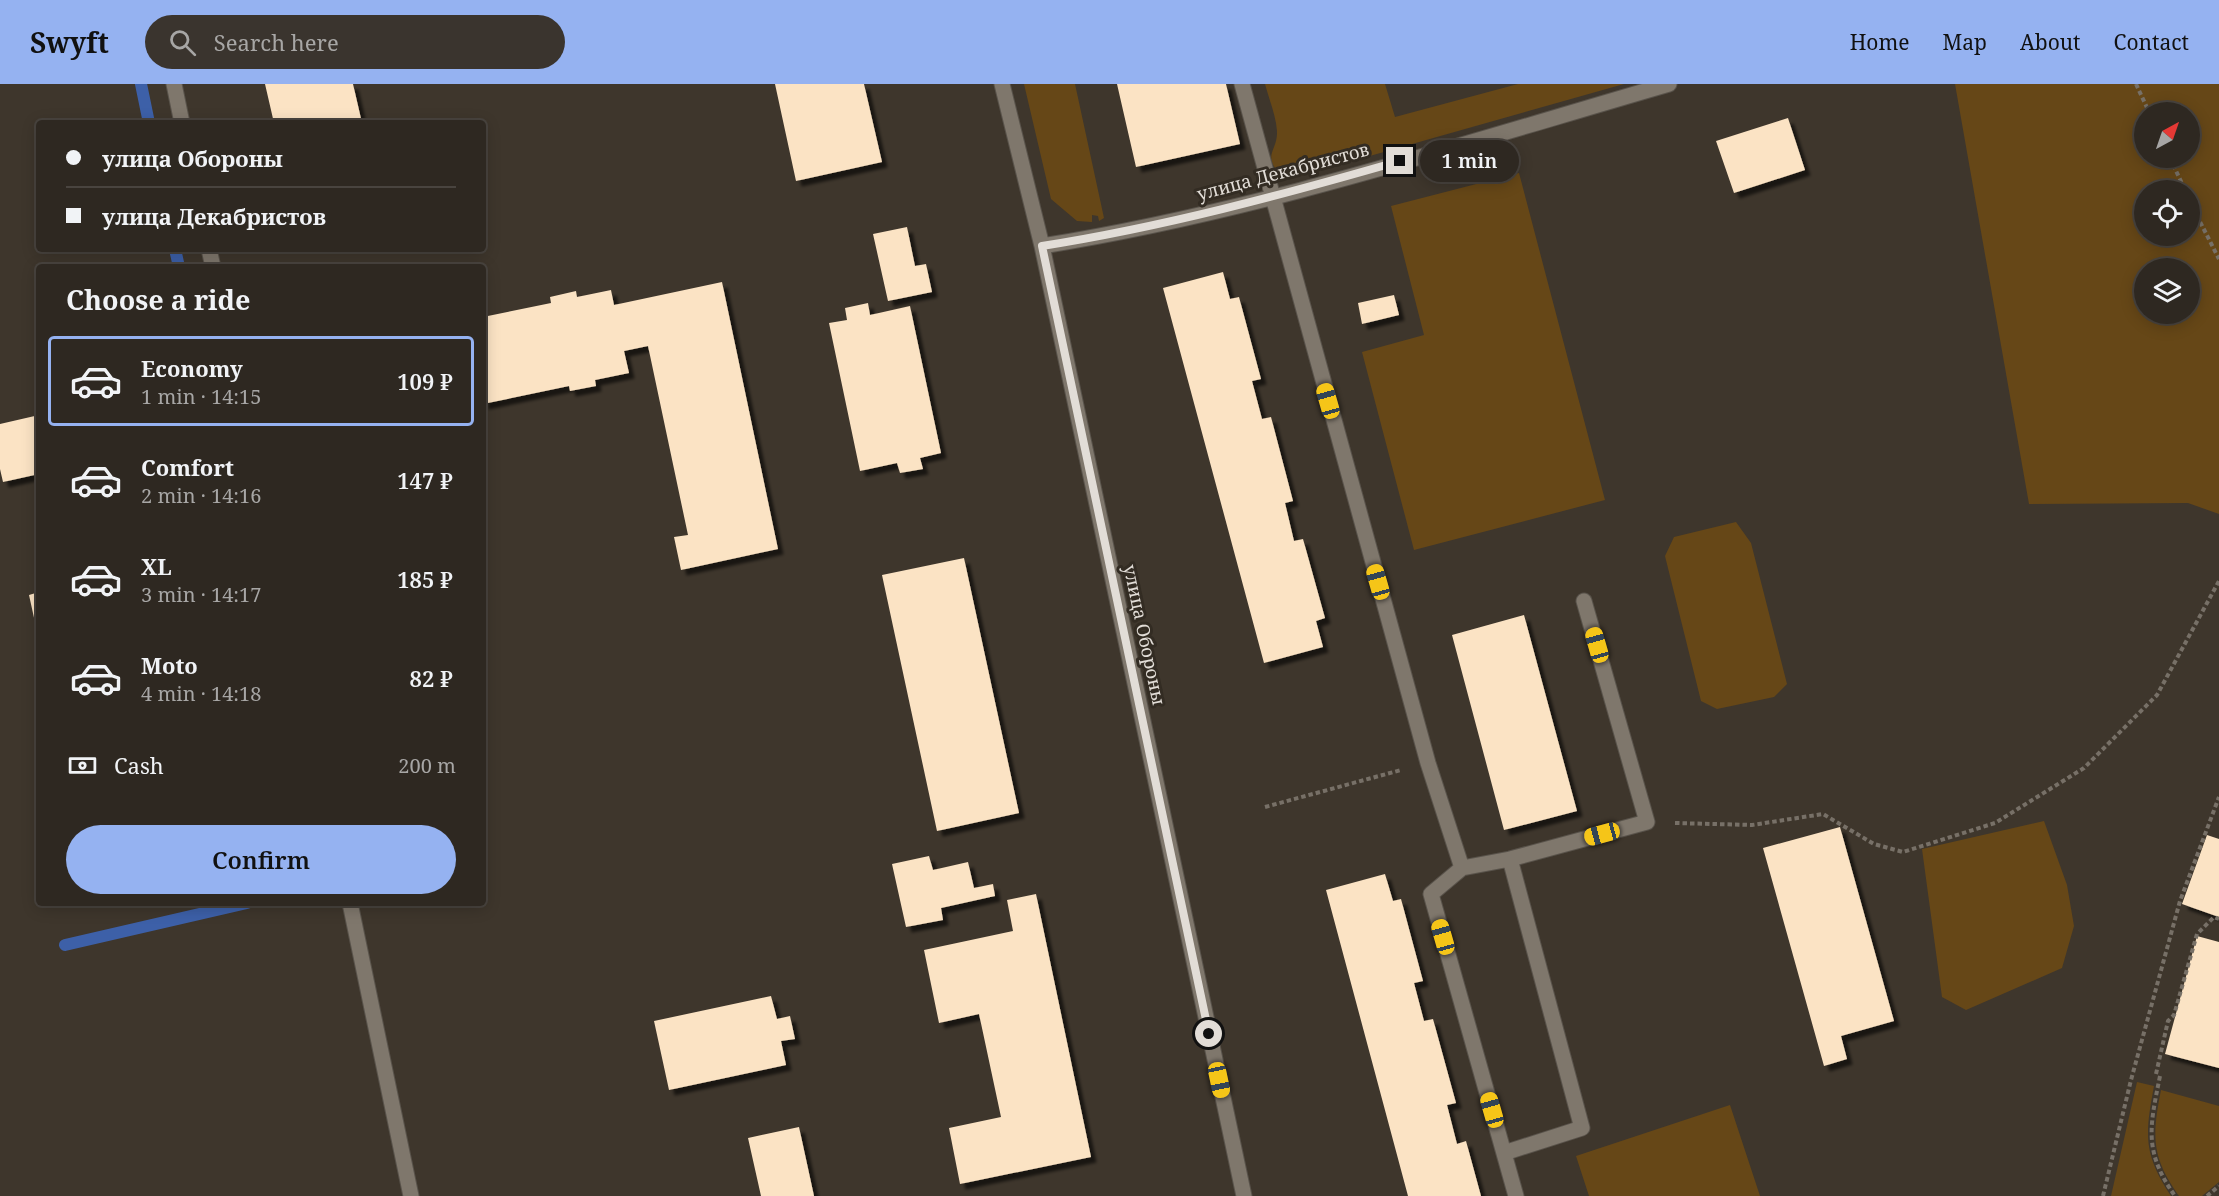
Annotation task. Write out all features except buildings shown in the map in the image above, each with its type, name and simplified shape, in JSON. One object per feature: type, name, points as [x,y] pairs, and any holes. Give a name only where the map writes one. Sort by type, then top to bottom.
[{"type":"street","points":[[174,84],[181,120]]},
{"type":"street","name":"улица Обороны","points":[[1002,84],[1042,246],[1244,1196]]},
{"type":"street","points":[[1242,84],[1428,763],[1462,867]]},
{"type":"street","name":"улица Декабристов","points":[[1042,246],[1114,234],[1272,198],[1669,84]]},
{"type":"street","points":[[1516,1196],[1431,894],[1462,867],[1510,858],[1647,822],[1584,601]]},
{"type":"street","points":[[1504,1154],[1582,1128],[1510,858]]},
{"type":"street","points":[[351,906],[411,1196]]},
{"type":"path","points":[[2136,84],[2144,102]]},
{"type":"path","points":[[2200,222],[2219,260]]},
{"type":"path","points":[[1647,822],[1752,825],[1823,814],[1874,844],[1904,852],[1995,823],[2084,768],[2157,695],[2219,581]]},
{"type":"path","points":[[1265,807],[1428,763]]},
{"type":"path","points":[[2103,1196],[2131,1080],[2180,901],[2219,797]]},
{"type":"path","points":[[2175,1196],[2152,1152],[2152,1118],[2158,1075],[2168,1021],[2174,1015],[2197,934],[2214,917],[2219,919]]},
{"type":"path","points":[[2207,1196],[2219,1186]]},
{"type":"shaded area","points":[[1024,84],[1075,84],[1104,218],[1099,221],[1098,216],[1092,215],[1092,222],[1077,221],[1051,199]]},
{"type":"shaded area","points":[[1265,84],[1385,84],[1395,117],[1518,84],[1624,84],[1292,178],[1281,175],[1272,162],[1277,131]]},
{"type":"shaded area","points":[[1955,84],[2219,84],[2219,514],[2188,503],[2029,504]]},
{"type":"shaded area","points":[[1519,173],[1605,500],[1414,550],[1362,352],[1424,335],[1391,206]]},
{"type":"shaded area","points":[[1736,522],[1751,543],[1787,684],[1774,697],[1717,709],[1701,701],[1665,556],[1674,537]]},
{"type":"shaded area","points":[[2044,821],[2067,885],[2074,926],[2062,968],[1966,1010],[1942,997],[1922,849]]},
{"type":"shaded area","points":[[2137,1082],[2154,1086],[2149,1118],[2149,1143],[2155,1168],[2171,1196],[2111,1196]]},
{"type":"shaded area","points":[[2161,1090],[2219,1106],[2219,1182],[2202,1196],[2179,1196],[2163,1169],[2156,1146],[2155,1133]]},
{"type":"shaded area","points":[[1730,1105],[1760,1196],[1589,1196],[1576,1156]]},
{"type":"waterway","points":[[141,84],[148,120]]},
{"type":"waterway","points":[[176,252],[178,264]]},
{"type":"waterway","points":[[65,945],[234,906]]},
{"type":"route","points":[[1209,1034],[1042,246],[1114,234],[1272,198],[1400,161]]}]
